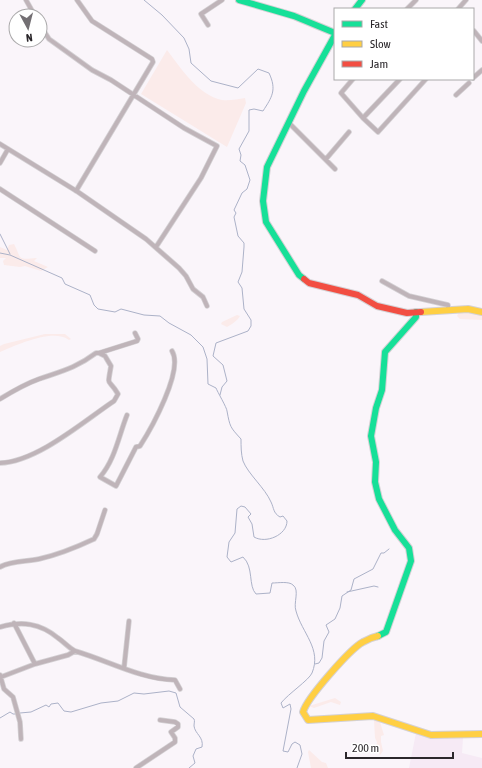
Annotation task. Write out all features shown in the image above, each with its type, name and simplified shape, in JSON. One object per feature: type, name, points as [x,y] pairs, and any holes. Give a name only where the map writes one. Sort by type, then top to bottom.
[{"type":"street","points":[[76,191],[153,62],[152,59],[92,21],[77,0]]},
{"type":"street","points":[[208,25],[201,14],[222,0]]},
{"type":"street","points":[[239,0],[302,19],[334,34]]},
{"type":"street","points":[[356,8],[362,0]]},
{"type":"street","points":[[408,8],[416,0]]},
{"type":"street","points":[[459,8],[466,0]]},
{"type":"street","points":[[474,31],[482,41]]},
{"type":"street","points":[[334,36],[304,91],[267,167],[263,201],[266,222],[299,275],[309,283],[358,295],[377,306],[407,313],[468,309],[482,312]]},
{"type":"street","points":[[48,37],[92,70],[184,128],[217,146],[201,178],[156,247]]},
{"type":"street","points":[[474,78],[482,70]]},
{"type":"street","points":[[352,80],[341,93],[363,118],[378,132],[425,80]]},
{"type":"street","points":[[363,118],[399,80]]},
{"type":"street","points":[[456,95],[467,81]]},
{"type":"street","points":[[289,123],[335,169]]},
{"type":"street","points":[[326,159],[349,132]]},
{"type":"street","points":[[0,144],[119,219],[156,247],[186,276],[193,289],[203,298],[207,306]]},
{"type":"street","points":[[0,163],[8,149]]},
{"type":"street","points":[[0,189],[95,251]]},
{"type":"street","points":[[382,282],[409,296],[448,305],[448,310]]},
{"type":"street","points":[[416,312],[416,317],[385,352],[382,390],[376,408],[371,436],[376,462],[375,482],[379,499],[411,553],[411,561],[386,632],[362,642],[331,673],[305,705],[303,712],[308,720],[373,716],[431,734],[482,734]]},
{"type":"street","points":[[0,399],[38,379],[76,367],[99,353],[137,341],[138,339],[135,333]]},
{"type":"street","points":[[127,415],[120,431],[120,438],[105,471],[100,476],[116,486],[136,447],[140,446],[153,425],[175,366],[175,355],[172,351]]},
{"type":"street","points":[[0,463],[8,462],[41,450],[114,401],[118,394],[109,384],[108,380],[111,366],[105,356],[99,353]]},
{"type":"street","points":[[0,567],[12,561],[20,562],[41,559],[94,539],[98,534],[105,510]]},
{"type":"street","points":[[124,668],[129,621]]},
{"type":"street","points":[[0,627],[14,623],[24,623],[45,630],[75,651],[144,676],[176,680],[180,689]]},
{"type":"street","points":[[14,623],[34,664]]},
{"type":"street","points":[[21,739],[19,719],[13,697],[4,689],[0,676],[34,664],[68,655],[75,651]]},
{"type":"street","points":[[136,768],[175,742],[175,738],[171,732],[178,727],[178,724],[175,722],[160,720]]},
{"type":"shaded area","points":[[167,50],[189,78],[210,96],[224,100],[245,98],[246,103],[227,147],[141,94]]},
{"type":"shaded area","points":[[14,244],[19,256],[26,259],[37,258],[34,261],[48,267],[41,271],[25,266],[20,267],[4,265],[3,261],[6,258],[0,258],[0,247],[7,250],[9,245]]},
{"type":"shaded area","points":[[466,310],[482,314],[482,320],[460,319],[457,316],[459,312]]},
{"type":"shaded area","points":[[237,315],[240,316],[229,326],[227,327],[221,324],[222,322]]},
{"type":"shaded area","points":[[45,334],[65,334],[71,339],[69,340],[54,336],[45,337],[25,342],[0,352],[0,346],[4,344]]},
{"type":"shaded area","points":[[335,698],[341,702],[340,705],[331,702],[314,708],[309,706]]},
{"type":"shaded area","points":[[379,719],[384,735],[381,736],[383,751],[380,755],[376,747],[377,742],[375,738],[374,720]]},
{"type":"shaded area","points":[[416,733],[438,738],[463,738],[462,753],[482,758],[482,768],[409,768]]},
{"type":"shaded area","points":[[309,750],[322,762],[326,763],[328,768],[311,768],[308,752]]},
{"type":"waterway","points":[[144,0],[162,15],[184,38],[189,49],[191,63],[211,81],[238,88],[258,69],[269,73],[273,84],[271,97],[263,111],[254,109],[249,110],[249,131],[239,149],[241,155],[240,161],[245,165],[250,180],[247,189],[242,193],[234,210],[236,213],[234,217],[238,236],[244,243],[242,272],[238,282],[242,288],[244,309],[251,320],[251,326],[248,331],[216,343],[213,356],[223,365],[227,381],[222,387],[220,395]]},
{"type":"waterway","points":[[0,234],[10,254]]},
{"type":"waterway","points":[[0,253],[10,255],[62,278],[65,284],[90,295],[94,305],[98,309],[115,312],[121,309],[144,315],[160,316],[169,323],[191,335],[203,347],[207,359],[208,384],[216,388],[227,409],[231,426],[241,439],[241,453],[245,466],[265,492],[276,514],[280,517],[283,516],[287,521],[284,530],[280,534],[270,539],[259,539],[254,537],[252,524],[248,517],[251,514],[245,507],[241,506],[237,509],[235,533],[229,542],[227,557],[231,562],[243,557],[249,566],[252,586],[256,594],[270,593],[272,583],[289,583],[293,585],[296,590],[295,608],[315,656],[312,673],[310,676],[281,703],[283,708],[290,704],[291,709],[283,751],[288,752],[292,744],[295,742],[300,745],[302,754],[297,768]]},
{"type":"waterway","points":[[315,664],[319,663],[322,658],[324,641],[329,632],[326,625],[335,619],[340,608],[342,596],[351,590],[354,579],[373,569],[381,553],[384,553],[389,549]]},
{"type":"waterway","points":[[347,592],[374,586],[378,587]]},
{"type":"waterway","points":[[20,713],[31,712],[46,705],[49,707],[51,704],[58,703],[64,711],[71,712],[101,703],[118,701],[134,693],[144,694],[169,691],[176,693],[180,707],[194,719],[195,729],[202,741],[202,747],[196,749],[193,756],[195,763],[189,768]]},
{"type":"waterway","points":[[0,718],[10,712],[17,714]]},
{"type":"traffic: fast","points":[[239,0],[294,16],[334,33]]},
{"type":"traffic: fast","points":[[356,8],[362,0]]},
{"type":"traffic: fast","points":[[304,279],[299,275],[266,222],[263,201],[267,167],[304,91],[334,37]]},
{"type":"traffic: fast","points":[[378,636],[386,632],[411,561],[409,548],[395,530],[379,499],[375,482],[376,462],[371,436],[376,408],[382,390],[385,352],[416,317],[416,312]]},
{"type":"traffic: slow","points":[[421,312],[468,309],[482,312]]},
{"type":"traffic: slow","points":[[378,636],[357,646],[320,686],[306,705],[303,712],[308,720],[373,716],[431,735],[482,734]]},
{"type":"traffic: jam","points":[[304,279],[309,283],[358,295],[377,306],[407,313],[421,312]]}]
